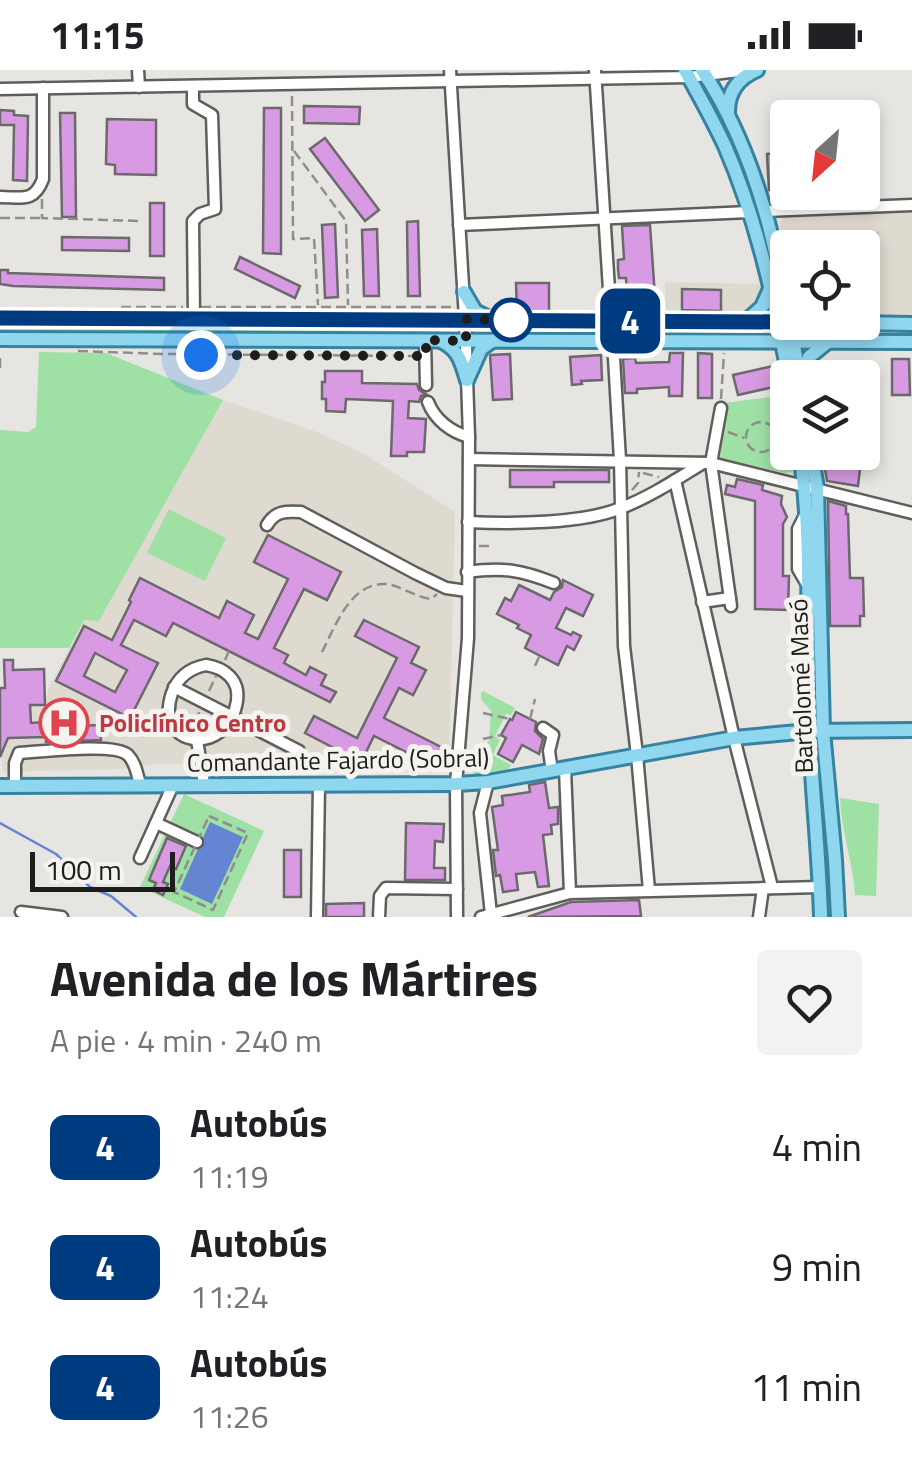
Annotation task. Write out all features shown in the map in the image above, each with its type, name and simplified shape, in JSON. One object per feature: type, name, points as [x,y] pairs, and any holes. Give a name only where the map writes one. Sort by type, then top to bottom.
[{"type":"main road","points":[[729,120],[730,95],[742,78],[757,70]]},
{"type":"main road","points":[[695,73],[719,96],[770,231]]},
{"type":"main road","points":[[695,73],[749,212],[770,282]]},
{"type":"main road","points":[[745,322],[762,307],[770,287]]},
{"type":"main road","points":[[462,313],[464,292]]},
{"type":"main road","points":[[464,292],[474,310],[494,320]]},
{"type":"main road","points":[[0,318],[319,312],[446,318],[462,313],[494,320],[770,320]]},
{"type":"main road","points":[[612,321],[613,341]]},
{"type":"main road","points":[[880,324],[912,324]]},
{"type":"main road","points":[[758,336],[785,360]]},
{"type":"main road","points":[[0,339],[724,341],[758,336],[788,341],[912,342]]},
{"type":"main road","points":[[432,340],[452,347],[460,355],[467,380]]},
{"type":"main road","points":[[807,360],[830,340]]},
{"type":"main road","points":[[467,380],[481,349],[493,341]]},
{"type":"main road","points":[[786,360],[788,341]]},
{"type":"main road","points":[[788,341],[794,360]]},
{"type":"main road","name":"Bartolomé Masó","points":[[806,470],[811,487],[807,512],[808,588],[816,731],[835,860],[838,917]]},
{"type":"main road","name":"Bartolomé Masó","points":[[811,470],[821,917]]},
{"type":"main road","name":"Comandante Fajardo (Sobral)","points":[[7,786],[456,784],[488,782],[734,738],[816,731],[912,730]]},
{"type":"street","points":[[138,70],[139,87]]},
{"type":"street","points":[[314,70],[314,84]]},
{"type":"street","points":[[0,89],[747,70]]},
{"type":"street","points":[[595,74],[612,321]]},
{"type":"street","points":[[450,76],[464,292]]},
{"type":"street","points":[[193,86],[193,104],[212,115],[215,208],[193,221],[194,312]]},
{"type":"street","points":[[0,198],[30,197],[38,192],[43,179],[44,88]]},
{"type":"street","points":[[765,211],[912,205]]},
{"type":"street","points":[[458,224],[749,212]]},
{"type":"street","points":[[457,917],[456,784],[468,638],[469,436],[462,313]]},
{"type":"street","points":[[426,384],[432,340]]},
{"type":"street","points":[[613,341],[624,646],[649,890]]},
{"type":"street","points":[[428,402],[429,408],[454,432],[469,436]]},
{"type":"street","points":[[702,602],[730,602],[707,462],[721,408]]},
{"type":"street","points":[[469,459],[707,462],[912,513]]},
{"type":"street","points":[[468,522],[585,518],[621,508],[707,462]]},
{"type":"street","points":[[670,483],[702,602],[767,887],[759,917]]},
{"type":"street","points":[[267,525],[283,510],[302,512],[446,588],[468,591]]},
{"type":"street","points":[[468,572],[514,569],[554,583]]},
{"type":"street","points":[[196,666],[220,668],[237,688],[232,717],[214,737],[185,737],[168,713],[174,687],[196,666]]},
{"type":"street","points":[[174,687],[298,752]]},
{"type":"street","points":[[543,728],[553,735],[549,751],[559,770],[570,893]]},
{"type":"street","points":[[197,740],[204,784]]},
{"type":"street","points":[[7,786],[19,752],[112,748],[127,754],[140,784]]},
{"type":"street","points":[[488,782],[480,813],[486,915],[570,893],[820,886]]},
{"type":"street","points":[[317,917],[319,784]]},
{"type":"street","points":[[140,858],[173,785]]},
{"type":"street","points":[[156,823],[197,842]]},
{"type":"street","points":[[379,917],[380,896],[386,888],[457,889]]},
{"type":"street","points":[[21,912],[62,917]]},
{"type":"path","points":[[292,84],[293,239],[314,238],[319,312]]},
{"type":"path","points":[[292,149],[346,220],[348,306]]},
{"type":"path","points":[[42,218],[43,179]]},
{"type":"path","points":[[0,218],[141,221]]},
{"type":"path","points":[[116,306],[194,312],[319,312],[348,306],[462,313]]},
{"type":"path","points":[[758,336],[770,334]]},
{"type":"path","points":[[721,408],[724,341]]},
{"type":"path","points":[[72,351],[427,356]]},
{"type":"path","points":[[0,358],[0,372]]},
{"type":"path","points":[[770,426],[757,422],[748,428],[746,438],[757,451],[770,449]]},
{"type":"path","points":[[717,429],[746,438]]},
{"type":"path","points":[[750,472],[757,451]]},
{"type":"path","points":[[642,460],[636,466],[639,472],[670,483]]},
{"type":"path","points":[[793,470],[811,487]]},
{"type":"path","points":[[322,652],[349,602],[363,590],[385,584],[418,598],[431,599],[446,588]]},
{"type":"path","points":[[535,666],[539,657]]},
{"type":"path","points":[[530,719],[534,699]]},
{"type":"path","points":[[483,713],[510,718]]},
{"type":"path","points":[[482,739],[501,735]]},
{"type":"path","points":[[209,816],[248,833],[213,910],[174,892],[197,842],[209,816]]},
{"type":"shaded area","points":[[912,209],[912,317],[880,317],[880,230],[781,230],[783,217],[790,213]]},
{"type":"shaded area","points":[[665,282],[764,284],[757,306],[737,316],[666,313]]},
{"type":"shaded area","points":[[223,400],[317,432],[363,453],[455,512],[449,769],[205,763],[3,772],[1,756],[7,741],[11,705],[45,705],[49,687],[84,620],[99,621]]},
{"type":"green space","points":[[0,322],[434,324],[445,329],[436,334],[0,333]]},
{"type":"green space","points":[[624,324],[761,327],[769,331],[762,335],[623,335],[618,330]]},
{"type":"green space","points":[[39,352],[106,353],[223,400],[99,621],[84,620],[69,648],[0,648],[0,430],[28,432],[36,427]]},
{"type":"green space","points":[[770,397],[770,470],[720,459],[725,403]]},
{"type":"green space","points":[[169,509],[226,538],[205,581],[147,553]]},
{"type":"green space","points":[[483,691],[515,708],[511,715],[506,714],[495,736],[500,740],[493,755],[511,765],[507,771],[474,775],[472,757],[489,741],[491,711],[481,699]]},
{"type":"green space","points":[[184,794],[264,831],[224,917],[205,917],[140,887]]},
{"type":"green space","points":[[840,798],[879,804],[876,896],[855,895]]},
{"type":"water","points":[[210,822],[243,837],[212,904],[180,889]]},
{"type":"building","points":[[304,106],[360,107],[359,124],[304,123]]},
{"type":"building","points":[[264,108],[281,108],[281,254],[263,253]]},
{"type":"building","points":[[0,110],[28,116],[27,181],[13,180],[14,125],[0,125]]},
{"type":"building","points":[[60,113],[75,113],[76,217],[62,217]]},
{"type":"building","points":[[107,119],[156,120],[156,175],[115,174],[115,165],[106,164]]},
{"type":"building","points":[[325,138],[379,210],[365,221],[310,149]]},
{"type":"building","points":[[770,154],[770,190],[769,190]]},
{"type":"building","points":[[150,203],[164,203],[164,256],[150,256]]},
{"type":"building","points":[[418,221],[420,296],[408,296],[407,222]]},
{"type":"building","points":[[335,224],[338,297],[325,298],[322,225]]},
{"type":"building","points":[[650,225],[656,311],[628,311],[626,278],[619,278],[618,269],[618,260],[624,259],[622,226]]},
{"type":"building","points":[[377,229],[379,296],[364,296],[362,230]]},
{"type":"building","points":[[62,237],[129,238],[129,251],[62,250]]},
{"type":"building","points":[[240,257],[300,286],[295,298],[235,269]]},
{"type":"building","points":[[0,270],[164,278],[164,290],[13,286],[0,284]]},
{"type":"building","points":[[516,283],[549,283],[549,311],[517,311]]},
{"type":"building","points":[[682,289],[721,290],[721,311],[682,310]]},
{"type":"building","points":[[670,353],[683,353],[682,396],[669,396],[669,387],[625,393],[623,359],[635,358],[636,363],[669,362]]},
{"type":"building","points":[[698,353],[712,354],[712,398],[698,398]]},
{"type":"building","points":[[510,354],[512,399],[493,400],[490,355]]},
{"type":"building","points":[[601,355],[602,380],[572,385],[570,357]]},
{"type":"building","points":[[892,359],[909,359],[910,395],[892,395]]},
{"type":"building","points":[[770,367],[770,388],[738,395],[733,375]]},
{"type":"building","points":[[325,371],[362,371],[362,383],[417,384],[426,394],[419,402],[409,401],[408,418],[426,419],[424,452],[391,456],[393,401],[346,399],[345,412],[326,411],[326,399],[322,399]]},
{"type":"building","points":[[510,470],[609,470],[609,482],[510,487]]},
{"type":"building","points":[[825,470],[860,470],[858,486],[827,481]]},
{"type":"building","points":[[737,479],[763,485],[762,490],[782,496],[787,517],[783,524],[783,576],[789,576],[788,610],[755,609],[755,501],[725,494],[727,485],[735,487]]},
{"type":"building","points":[[828,501],[846,506],[850,578],[863,578],[864,616],[860,616],[860,626],[830,626]]},
{"type":"building","points":[[268,535],[341,572],[327,600],[304,589],[274,648],[288,655],[284,663],[306,675],[310,667],[326,675],[321,685],[336,692],[330,702],[173,623],[166,636],[134,620],[121,645],[158,663],[130,718],[56,681],[84,626],[112,640],[140,578],[219,618],[227,601],[254,615],[245,633],[258,639],[288,579],[254,562]],"holes":[[[95,653],[127,670],[115,692],[84,676]]]},
{"type":"building","points":[[563,580],[593,595],[583,616],[566,608],[556,628],[581,636],[574,650],[567,646],[558,665],[525,648],[531,635],[497,614],[505,598],[511,601],[519,585],[550,600]]},
{"type":"building","points":[[364,620],[419,647],[411,663],[426,670],[413,695],[399,688],[384,718],[441,747],[432,765],[374,736],[361,762],[305,733],[314,716],[357,738],[397,658],[355,636]]},
{"type":"building","points":[[4,660],[13,660],[13,670],[44,669],[45,705],[30,705],[31,723],[45,722],[45,727],[100,725],[101,740],[46,742],[46,737],[8,738],[0,757]]},
{"type":"building","points":[[516,712],[536,722],[535,731],[543,739],[539,754],[522,745],[513,762],[498,754],[506,738],[501,735]]},
{"type":"building","points":[[545,782],[549,808],[558,807],[558,824],[551,825],[552,834],[543,835],[549,886],[538,887],[535,872],[516,874],[518,890],[503,892],[500,875],[496,876],[493,850],[498,850],[492,807],[503,805],[502,796],[530,792],[529,785]]},
{"type":"building","points":[[406,823],[444,824],[443,842],[435,841],[434,868],[445,868],[445,880],[405,880]]},
{"type":"building","points":[[167,838],[186,846],[176,869],[170,866],[163,882],[168,884],[163,895],[153,890],[156,883],[149,880]]},
{"type":"building","points":[[284,850],[301,850],[301,897],[284,897]]},
{"type":"building","points":[[639,900],[641,916],[528,917],[571,902]]},
{"type":"building","points":[[364,903],[364,917],[326,917],[326,904]]},
{"type":"waterway","points":[[0,823],[56,854],[90,887],[111,896],[136,917]]},
{"type":"bus line","name":"4","points":[[0,318],[770,322]]},
{"type":"place","name":"Policlínico Centro","points":[[64,723]]},
{"type":"route","points":[[201,355],[427,356],[425,340],[466,341],[466,319],[511,320]]}]
